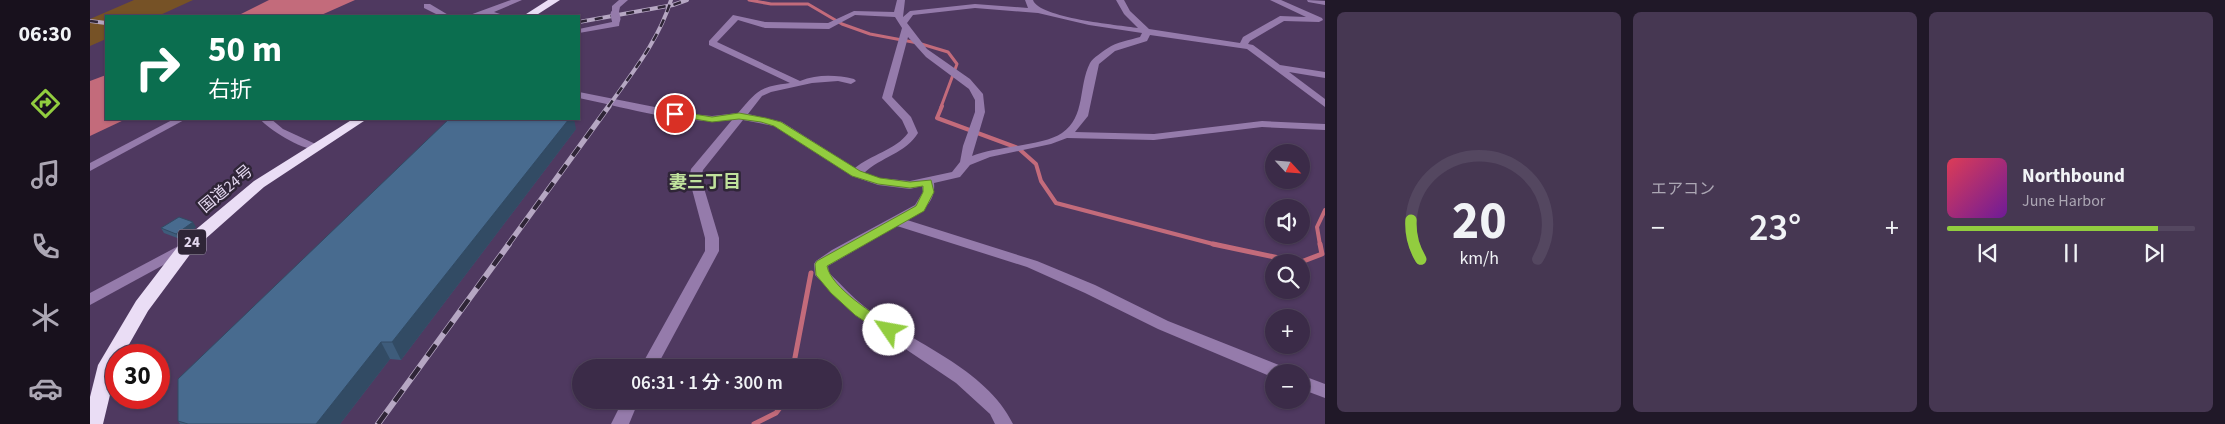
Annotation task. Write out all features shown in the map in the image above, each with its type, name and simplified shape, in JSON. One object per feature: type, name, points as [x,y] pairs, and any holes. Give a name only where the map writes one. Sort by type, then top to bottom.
[{"type":"highway","points":[[530,15],[555,0]]},
{"type":"highway","name":"国道24号","points":[[92,424],[108,365],[142,306],[188,246],[259,184],[359,120]]},
{"type":"street","points":[[494,0],[506,5]]},
{"type":"street","points":[[474,15],[518,0]]},
{"type":"street","points":[[580,31],[616,24],[616,6],[624,0]]},
{"type":"street","points":[[856,174],[869,162],[907,142],[913,132],[907,119],[888,98],[902,22],[901,0]]},
{"type":"street","points":[[1029,0],[1031,6],[1040,11]]},
{"type":"street","points":[[1120,0],[1127,12],[1147,32]]},
{"type":"street","points":[[1274,0],[1322,22]]},
{"type":"street","points":[[1311,0],[1325,3]]},
{"type":"street","points":[[427,6],[444,15]]},
{"type":"street","points":[[902,22],[910,13],[975,6],[1040,11],[1089,23],[1250,46],[1325,104]]},
{"type":"street","points":[[485,12],[498,15]]},
{"type":"street","points":[[800,84],[712,43],[736,17],[766,25],[830,26],[854,13],[902,22],[928,54],[948,67],[970,86],[980,98],[980,119],[969,144],[966,163]]},
{"type":"street","points":[[1243,45],[1246,39],[1282,18],[1322,22]]},
{"type":"street","points":[[1066,135],[1083,116],[1095,63],[1112,50],[1144,40],[1147,32]]},
{"type":"street","points":[[1276,68],[1325,75]]},
{"type":"street","points":[[653,359],[712,251],[712,238],[695,178],[697,169],[759,94],[768,89],[800,84],[811,80],[838,78],[851,81]]},
{"type":"street","points":[[580,95],[690,117],[712,119],[739,116],[778,124],[856,174],[878,181],[910,185],[956,174],[966,163],[987,154],[1051,141],[1066,135],[1154,137],[1262,124],[1324,126]]},
{"type":"street","points":[[90,168],[179,120]]},
{"type":"street","points":[[266,120],[279,130],[316,147]]},
{"type":"street","points":[[928,182],[929,192],[920,208],[821,264],[822,275],[860,311],[962,378],[996,409],[1004,424]]},
{"type":"street","points":[[896,221],[1032,264],[1090,289],[1162,325],[1265,367]]},
{"type":"street","points":[[90,300],[188,246]]},
{"type":"street","points":[[1310,385],[1325,391]]},
{"type":"street","points":[[620,424],[627,409]]},
{"type":"shaded area","points":[[134,0],[193,0],[160,15],[105,15],[105,39],[90,46],[90,19]]},
{"type":"shaded area","points":[[269,0],[355,0],[321,15],[239,15]]},
{"type":"shaded area","points":[[105,75],[105,120],[124,120],[90,136],[90,81]]},
{"type":"building","points":[[448,120],[568,120],[392,342],[381,342],[316,424],[188,424],[178,421],[178,379]]},
{"type":"building","points":[[179,217],[193,222],[176,234],[161,228]]},
{"type":"waterway","points":[[749,0],[771,4],[808,4],[842,24],[870,34],[918,43],[948,52],[957,64],[941,107]]},
{"type":"waterway","points":[[942,106],[937,118],[1018,148],[1036,164],[1041,181],[1056,203],[1214,244]]},
{"type":"waterway","points":[[1320,245],[1317,227],[1325,210]]},
{"type":"waterway","points":[[1214,244],[1265,255]]},
{"type":"waterway","points":[[1310,259],[1322,254],[1320,244]]},
{"type":"waterway","points":[[795,359],[811,273]]},
{"type":"waterway","points":[[754,424],[776,413],[779,409]]},
{"type":"railway","points":[[669,6],[671,0]]},
{"type":"railway","points":[[669,6],[687,0]]},
{"type":"railway","points":[[580,22],[669,6]]},
{"type":"railway","points":[[608,107],[652,42],[669,6]]},
{"type":"railway","points":[[90,21],[105,23]]},
{"type":"railway","points":[[508,245],[609,106]]},
{"type":"railway","points":[[378,424],[509,244]]},
{"type":"district","name":"妻三丁目","points":[[705,182]]},
{"type":"route","points":[[675,114],[712,119],[739,116],[778,124],[856,174],[878,181],[910,185],[928,182],[929,192],[920,208],[837,253],[821,264],[822,275],[836,289],[860,311],[889,330]]}]
